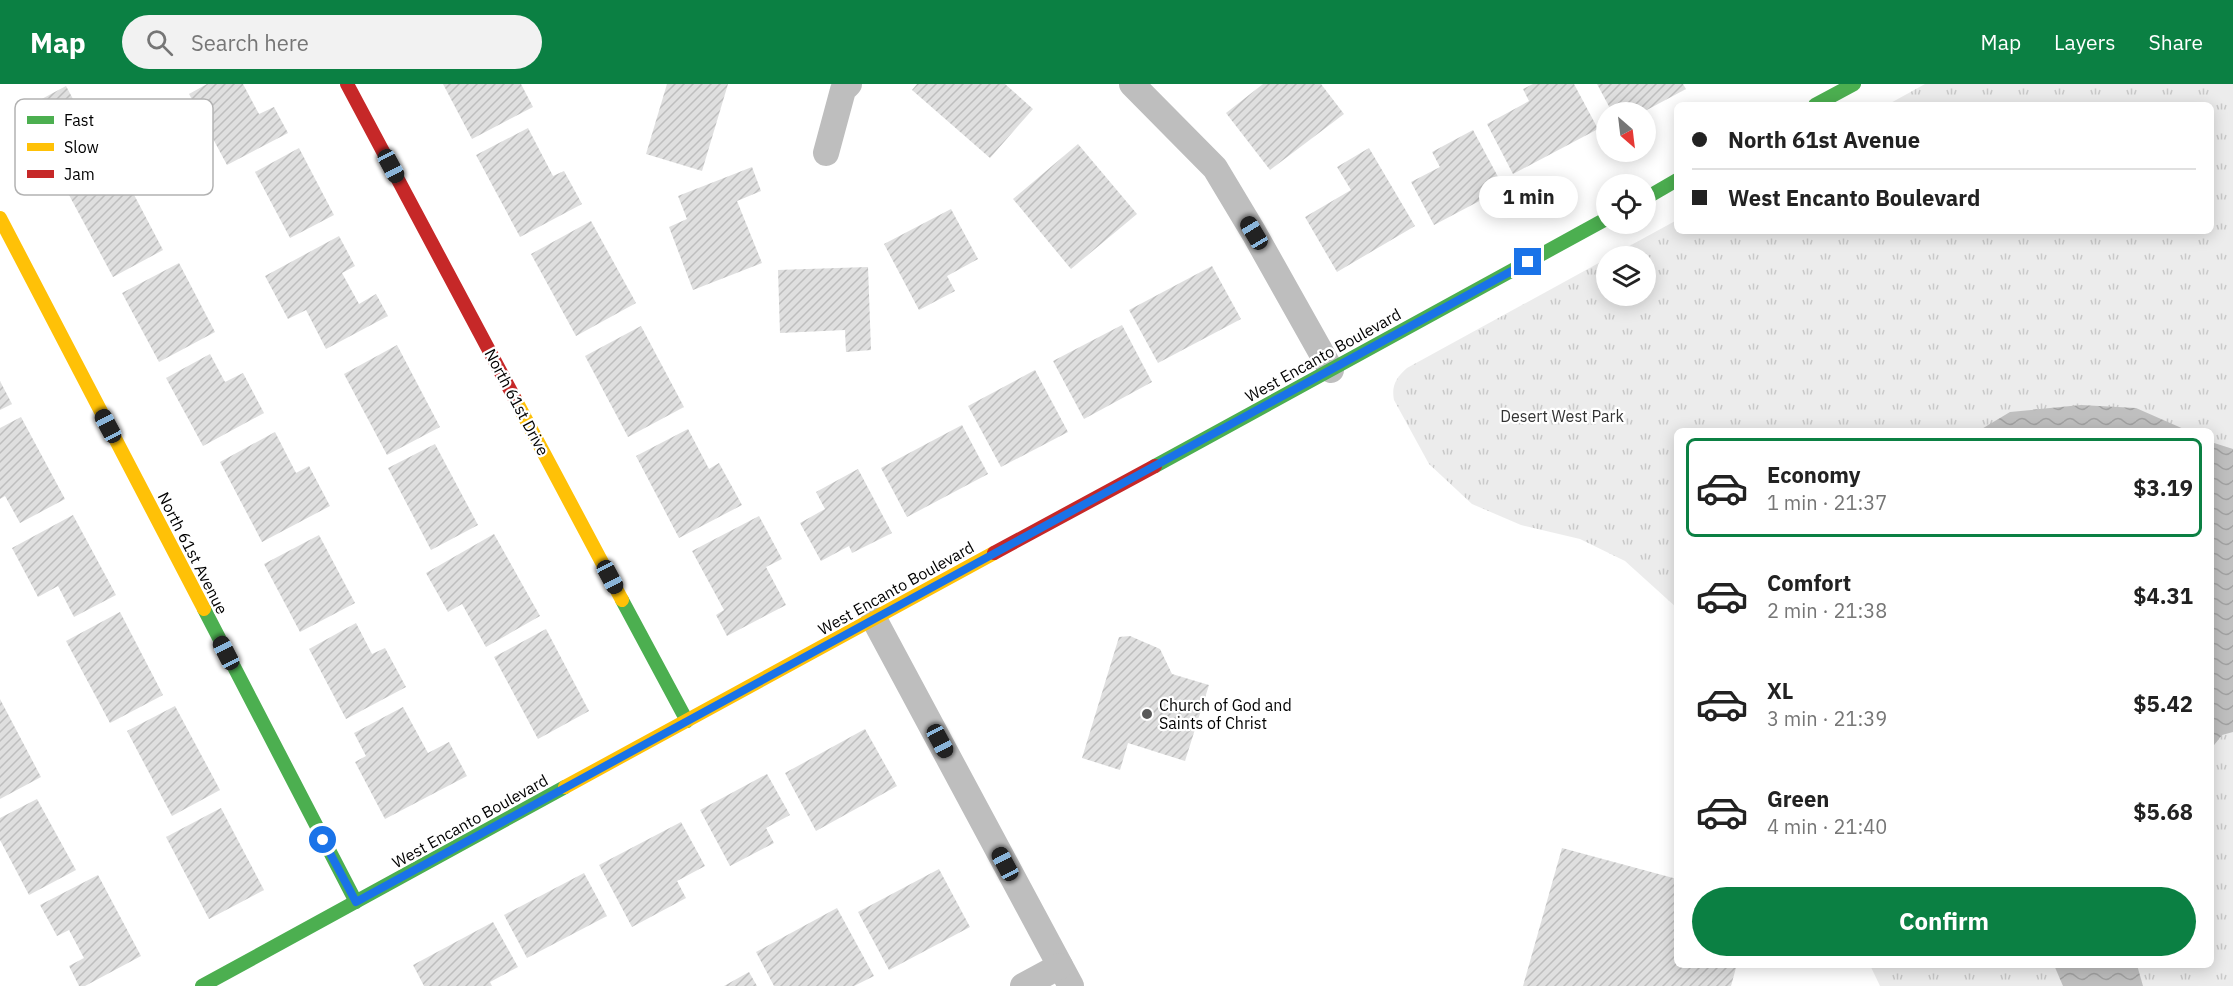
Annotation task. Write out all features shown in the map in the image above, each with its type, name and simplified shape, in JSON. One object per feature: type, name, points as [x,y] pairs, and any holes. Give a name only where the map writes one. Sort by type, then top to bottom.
[{"type":"street","name":"North 61st Drive","points":[[347,84],[687,721]]},
{"type":"street","points":[[826,153],[843,90],[849,84]]},
{"type":"street","points":[[1821,102],[1854,84]]},
{"type":"street","points":[[1139,86],[1215,168],[1331,370]]},
{"type":"street","points":[[1656,192],[1674,182]]},
{"type":"street","name":"North 61st Avenue","points":[[0,218],[356,902]]},
{"type":"street","name":"West Encanto Boulevard","points":[[202,986],[1596,224]]},
{"type":"street","points":[[874,619],[1065,976],[1023,986]]},
{"type":"green space","name":"Desert West Park","points":[[1925,84],[2233,84],[2233,986],[1880,986],[1871,968],[2214,968],[2214,428],[1674,428],[1674,605],[1625,561],[1580,539],[1521,525],[1472,504],[1429,464],[1394,400],[1393,390],[1396,382],[1407,368],[1596,264],[1596,306],[1656,306],[1656,246],[1629,246],[1651,234],[1656,234],[1656,231],[1674,222],[1674,234],[2214,234],[2214,102],[1892,102]]},
{"type":"water","points":[[2081,405],[2136,408],[2181,428],[1983,428],[2010,412]]},
{"type":"water","points":[[2214,443],[2233,449],[2233,732],[2222,735],[2214,745]]},
{"type":"water","points":[[2055,968],[2138,968],[2143,986],[2063,986]]},
{"type":"building","points":[[207,84],[243,84],[259,114],[274,107],[288,133],[227,165],[213,139],[213,99],[192,99],[189,94]]},
{"type":"building","points":[[443,84],[521,84],[533,107],[472,139]]},
{"type":"building","points":[[667,84],[728,84],[702,171],[646,154]]},
{"type":"building","points":[[917,84],[1005,84],[1033,109],[990,158],[912,90]]},
{"type":"building","points":[[1263,84],[1321,84],[1344,114],[1270,170],[1226,113]]},
{"type":"building","points":[[1533,84],[1574,84],[1596,125],[1596,130],[1513,174],[1487,124],[1529,101],[1523,89]]},
{"type":"building","points":[[1597,84],[1683,84],[1686,89],[1656,105],[1656,102],[1607,102]]},
{"type":"building","points":[[66,86],[73,99],[42,99]]},
{"type":"building","points":[[528,128],[553,176],[564,171],[582,204],[520,237],[476,155]]},
{"type":"building","points":[[1473,130],[1504,188],[1434,225],[1411,182],[1440,167],[1432,152]]},
{"type":"building","points":[[1078,144],[1137,214],[1071,269],[1013,199]]},
{"type":"building","points":[[299,148],[334,215],[290,238],[255,172]]},
{"type":"building","points":[[1369,148],[1415,226],[1337,272],[1305,217],[1351,190],[1337,167]]},
{"type":"building","points":[[752,167],[761,191],[737,201],[762,263],[693,290],[669,227],[687,219],[678,196]]},
{"type":"building","points":[[69,195],[134,195],[163,250],[113,277]]},
{"type":"building","points":[[951,209],[978,259],[947,276],[955,291],[919,310],[884,244]]},
{"type":"building","points":[[591,221],[636,303],[576,336],[531,254]]},
{"type":"building","points":[[339,236],[355,266],[342,273],[359,304],[376,294],[388,316],[326,349],[306,310],[288,319],[265,276]]},
{"type":"building","points":[[179,263],[215,332],[159,362],[122,293]]},
{"type":"building","points":[[1212,266],[1241,319],[1158,363],[1129,310]]},
{"type":"building","points":[[868,267],[871,350],[846,352],[845,330],[780,333],[778,270]]},
{"type":"building","points":[[1122,325],[1152,382],[1084,419],[1053,361]]},
{"type":"building","points":[[641,326],[684,407],[628,437],[585,356]]},
{"type":"building","points":[[397,345],[440,427],[387,455],[344,374]]},
{"type":"building","points":[[210,354],[225,382],[243,373],[264,413],[203,446],[166,378]]},
{"type":"building","points":[[1035,370],[1068,432],[1001,467],[968,406]]},
{"type":"building","points":[[0,381],[12,404],[0,410]]},
{"type":"building","points":[[21,417],[65,499],[20,523],[5,496],[0,499],[0,428]]},
{"type":"building","points":[[962,425],[988,474],[907,517],[881,468]]},
{"type":"building","points":[[688,429],[709,469],[719,463],[742,505],[679,538],[636,456]]},
{"type":"building","points":[[275,432],[296,473],[309,466],[330,506],[262,542],[220,462]]},
{"type":"building","points":[[435,444],[478,525],[431,550],[388,468]]},
{"type":"building","points":[[858,469],[892,533],[852,553],[849,546],[821,561],[800,523],[825,509],[816,492]]},
{"type":"building","points":[[73,515],[116,595],[74,617],[58,586],[38,597],[12,548]]},
{"type":"building","points":[[759,516],[782,559],[766,567],[786,605],[727,636],[716,615],[724,610],[692,551]]},
{"type":"building","points":[[494,534],[540,616],[486,647],[462,604],[448,612],[426,573]]},
{"type":"building","points":[[319,535],[355,603],[300,632],[264,564]]},
{"type":"building","points":[[120,612],[163,695],[110,723],[66,641]]},
{"type":"building","points":[[356,623],[372,654],[385,648],[406,687],[346,719],[309,649]]},
{"type":"building","points":[[546,629],[589,711],[538,739],[494,657]]},
{"type":"building","name":"Church of God and Saints of Christ","points":[[1130,636],[1160,649],[1172,674],[1209,685],[1185,761],[1128,743],[1120,770],[1082,758],[1119,637]]},
{"type":"building","points":[[0,699],[41,777],[0,799]]},
{"type":"building","points":[[175,706],[220,790],[172,816],[127,731]]},
{"type":"building","points":[[403,707],[428,753],[449,742],[467,776],[385,819],[355,762],[366,756],[354,733]]},
{"type":"building","points":[[865,729],[897,786],[816,831],[785,773]]},
{"type":"building","points":[[767,774],[790,815],[766,828],[774,843],[730,866],[700,810]]},
{"type":"building","points":[[37,799],[76,870],[29,895],[0,840],[0,818]]},
{"type":"building","points":[[221,808],[264,890],[209,919],[166,837]]},
{"type":"building","points":[[681,822],[705,866],[677,881],[686,898],[632,927],[599,865]]},
{"type":"building","points":[[1562,848],[1674,878],[1674,968],[1736,968],[1731,986],[1523,986]]},
{"type":"building","points":[[939,869],[970,927],[889,970],[858,912]]},
{"type":"building","points":[[584,873],[607,916],[527,958],[504,915]]},
{"type":"building","points":[[98,875],[141,956],[85,986],[79,986],[69,966],[84,958],[69,930],[57,936],[40,905]]},
{"type":"building","points":[[837,908],[874,976],[854,986],[774,986],[756,952]]},
{"type":"building","points":[[493,922],[518,967],[490,982],[492,986],[424,986],[413,965]]},
{"type":"building","points":[[749,972],[757,986],[724,986]]},
{"type":"traffic: fast","points":[[1821,102],[1854,84]]},
{"type":"traffic: fast","points":[[1656,192],[1674,182]]},
{"type":"traffic: fast","points":[[1155,466],[1596,224]]},
{"type":"traffic: fast","points":[[622,600],[687,721]]},
{"type":"traffic: fast","points":[[204,609],[356,902]]},
{"type":"traffic: fast","points":[[202,986],[565,787]]},
{"type":"traffic: slow","points":[[0,218],[204,609]]},
{"type":"traffic: slow","points":[[515,399],[622,600]]},
{"type":"traffic: slow","points":[[565,787],[994,553]]},
{"type":"traffic: jam","points":[[347,84],[515,399]]},
{"type":"traffic: jam","points":[[994,553],[1155,466]]},
{"type":"place","name":"Church of God and Saints of Christ","points":[[1147,714]]},
{"type":"route","points":[[323,840],[356,902],[1528,262]]}]
